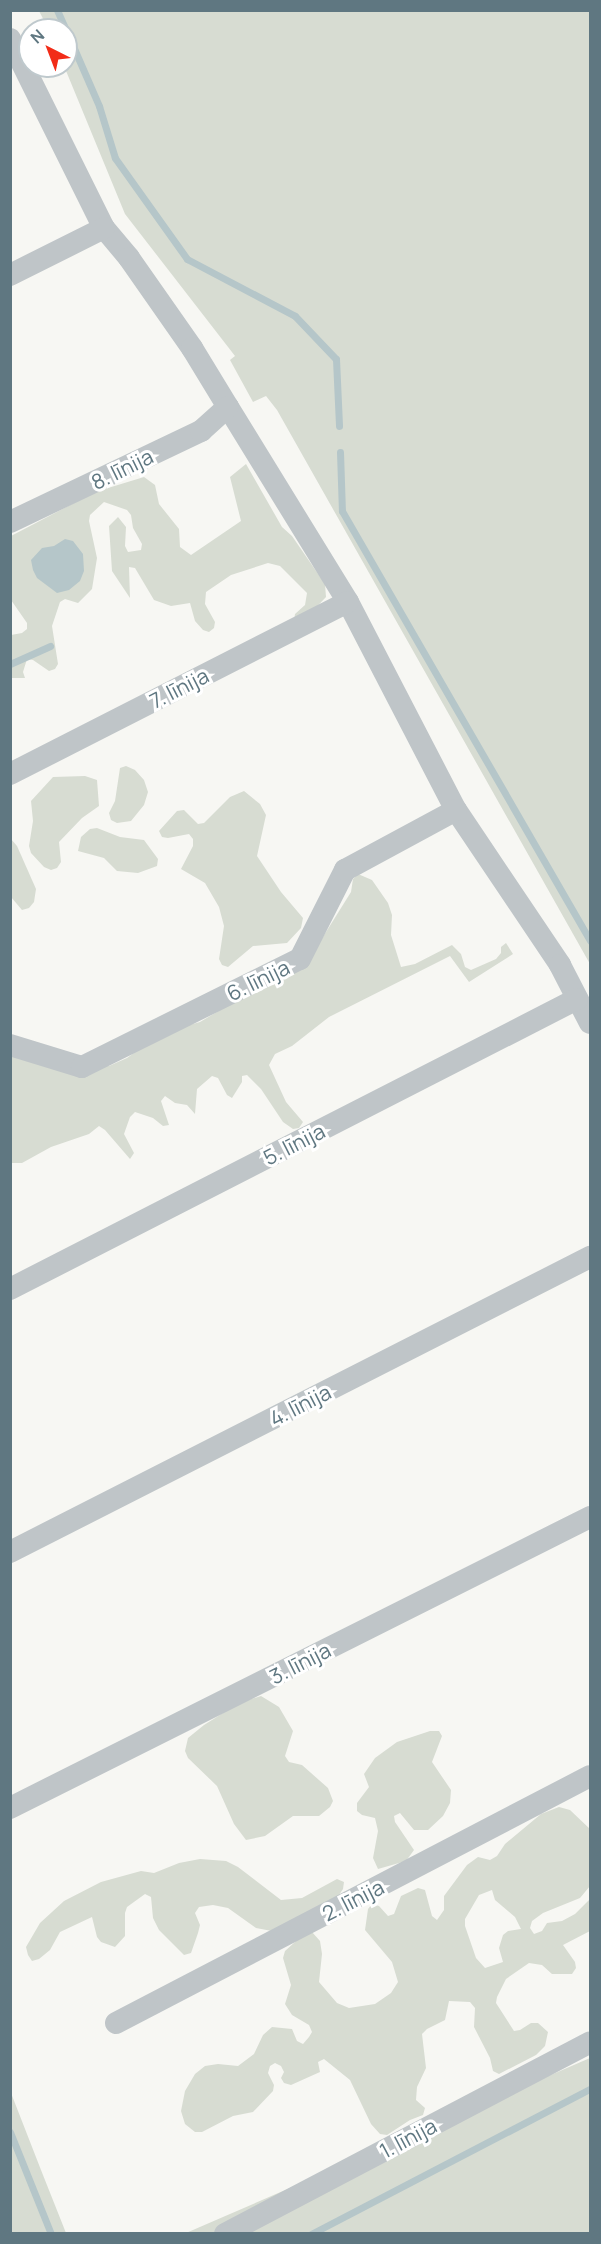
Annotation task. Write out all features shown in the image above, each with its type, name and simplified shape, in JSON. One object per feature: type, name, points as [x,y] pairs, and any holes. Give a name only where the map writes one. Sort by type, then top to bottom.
[{"type":"street","points":[[11,39],[104,228],[136,267],[228,407],[348,602],[456,810],[560,965],[591,1023]]},
{"type":"street","points":[[10,275],[104,228]]},
{"type":"street","name":"8. līnija","points":[[10,522],[201,431],[228,407]]},
{"type":"street","name":"7. līnija","points":[[10,774],[348,602]]},
{"type":"street","name":"6. līnija","points":[[10,1045],[82,1067],[300,959],[345,870],[456,810]]},
{"type":"street","name":"5. līnija","points":[[10,1288],[577,999]]},
{"type":"street","name":"4. līnija","points":[[10,1552],[591,1257]]},
{"type":"street","name":"3. līnija","points":[[10,1808],[591,1517]]},
{"type":"street","name":"2. līnija","points":[[116,2023],[591,1776]]},
{"type":"street","name":"1. līnija","points":[[225,2234],[591,2042]]},
{"type":"shaded area","points":[[39,11],[590,11],[590,964],[277,410],[266,396],[253,402],[230,360],[235,356],[125,214],[69,78],[78,78],[78,18],[43,18]]},
{"type":"shaded area","points":[[246,464],[282,527],[292,536],[325,584],[326,597],[306,618],[294,621],[295,614],[305,605],[307,593],[280,566],[268,563],[231,575],[206,592],[205,604],[215,622],[214,628],[209,632],[203,630],[195,621],[190,603],[171,606],[154,600],[135,568],[129,567],[130,598],[112,571],[109,526],[118,517],[126,527],[125,546],[128,552],[141,550],[142,544],[127,510],[104,502],[90,515],[89,521],[97,558],[92,589],[78,603],[65,599],[60,602],[52,626],[58,664],[55,669],[49,671],[33,660],[27,659],[23,672],[25,678],[11,678],[11,635],[22,633],[27,629],[27,623],[11,600],[11,536],[95,492],[144,477],[155,485],[159,504],[179,529],[180,547],[191,555],[241,521],[230,477]]},
{"type":"shaded area","points":[[65,539],[73,541],[83,554],[84,571],[80,581],[69,590],[57,593],[37,578],[31,560],[42,548],[54,546]]},
{"type":"shaded area","points":[[126,766],[135,770],[144,780],[148,792],[144,805],[131,821],[117,823],[111,820],[109,813],[115,801],[120,768]]},
{"type":"shaded area","points":[[85,776],[97,780],[99,806],[82,818],[59,842],[61,862],[57,868],[51,870],[44,867],[31,853],[29,846],[33,821],[31,801],[53,777]]},
{"type":"shaded area","points":[[244,791],[260,804],[266,815],[257,856],[281,892],[303,918],[301,928],[287,943],[253,946],[228,967],[222,965],[219,959],[224,926],[219,907],[205,883],[181,869],[193,846],[193,839],[189,834],[162,837],[159,831],[177,811],[184,810],[198,824],[204,823],[230,797]]},
{"type":"shaded area","points":[[97,828],[120,837],[144,840],[158,859],[157,866],[138,873],[117,871],[104,858],[78,851],[81,837],[90,829]]},
{"type":"shaded area","points":[[11,839],[17,846],[36,889],[34,902],[29,908],[22,910],[11,897]]},
{"type":"shaded area","points":[[358,874],[372,880],[388,903],[392,915],[391,935],[401,967],[415,964],[452,945],[461,954],[465,967],[471,970],[496,959],[501,953],[501,947],[506,943],[513,954],[469,982],[450,956],[329,1017],[292,1046],[275,1054],[269,1065],[286,1102],[303,1122],[299,1128],[293,1129],[283,1122],[261,1089],[247,1075],[242,1076],[242,1082],[232,1098],[227,1095],[218,1078],[212,1076],[197,1089],[195,1114],[187,1105],[175,1103],[165,1096],[161,1101],[169,1125],[163,1126],[153,1118],[135,1112],[130,1117],[124,1134],[134,1153],[130,1159],[99,1126],[89,1134],[51,1147],[22,1163],[11,1163],[10,1053],[109,1066],[127,1058],[161,1033],[200,1022],[311,956],[351,892],[353,879]]},
{"type":"shaded area","points":[[261,1696],[279,1707],[293,1731],[285,1756],[289,1762],[302,1765],[328,1788],[333,1801],[330,1807],[319,1816],[293,1816],[265,1836],[246,1840],[234,1824],[217,1786],[188,1758],[185,1751],[188,1738],[204,1725],[239,1703]]},
{"type":"shaded area","points":[[430,1731],[439,1731],[442,1736],[432,1762],[451,1790],[450,1803],[443,1816],[428,1830],[414,1830],[400,1813],[394,1816],[395,1822],[414,1850],[406,1861],[378,1869],[373,1858],[378,1831],[375,1818],[362,1815],[357,1811],[357,1803],[369,1787],[364,1774],[375,1758],[397,1742]]},
{"type":"shaded area","points":[[559,1807],[570,1810],[590,1829],[590,1886],[580,1898],[543,1913],[532,1921],[530,1928],[534,1934],[542,1931],[547,1923],[562,1921],[575,1914],[590,1899],[590,1931],[563,1945],[575,1962],[576,1968],[572,1974],[552,1974],[542,1965],[529,1963],[506,1979],[497,1997],[496,2003],[514,2031],[531,2023],[538,2023],[548,2032],[545,2046],[536,2055],[499,2074],[493,2071],[490,2058],[474,2027],[475,2008],[470,2002],[449,2001],[445,2020],[422,2034],[426,2068],[417,2087],[416,2100],[425,2108],[423,2115],[410,2120],[387,2135],[380,2134],[371,2124],[350,2080],[324,2059],[318,2062],[320,2072],[291,2085],[284,2083],[281,2078],[284,2072],[281,2066],[275,2063],[270,2066],[268,2073],[274,2085],[273,2091],[253,2112],[233,2116],[202,2132],[195,2132],[185,2124],[181,2111],[185,2091],[195,2074],[205,2066],[218,2064],[238,2066],[254,2054],[263,2035],[272,2027],[292,2029],[297,2041],[303,2044],[309,2037],[312,2032],[309,2025],[292,2015],[285,2004],[291,1985],[283,1958],[285,1951],[305,1933],[312,1932],[320,1941],[322,1954],[319,1982],[337,2003],[349,2008],[375,2004],[391,1993],[398,1982],[392,1962],[365,1930],[368,1909],[372,1904],[379,1906],[388,1916],[394,1914],[401,1896],[418,1888],[425,1890],[432,1916],[437,1920],[444,1910],[444,1896],[467,1865],[478,1857],[490,1860],[497,1856],[505,1844],[541,1814]],"holes":[[[492,1890],[495,1900],[515,1917],[521,1929],[508,1931],[503,1935],[499,1948],[503,1962],[485,1968],[476,1958],[465,1926],[465,1919],[479,1895]]]},
{"type":"shaded area","points":[[200,1859],[226,1861],[238,1867],[281,1900],[302,1898],[337,1879],[344,1882],[343,1889],[339,1895],[277,1932],[256,1928],[228,1908],[213,1905],[199,1907],[195,1913],[200,1925],[198,1933],[191,1953],[184,1955],[159,1930],[153,1918],[151,1897],[145,1894],[127,1907],[125,1936],[115,1947],[101,1942],[97,1937],[92,1917],[60,1932],[50,1950],[39,1959],[32,1961],[28,1955],[26,1947],[40,1923],[64,1901],[101,1882],[141,1871],[154,1873],[179,1863]]},
{"type":"shaded area","points":[[590,2058],[590,2233],[186,2233]]},
{"type":"shaded area","points":[[11,2093],[41,2170],[66,2233],[11,2233]]},
{"type":"waterway","points":[[57,10],[61,18]]},
{"type":"waterway","points":[[78,58],[99,106],[115,158],[187,259],[295,316],[336,359],[339,426]]},
{"type":"waterway","points":[[340,452],[342,511],[590,940]]},
{"type":"waterway","points":[[10,664],[50,646]]},
{"type":"waterway","points":[[311,2234],[590,2089]]},
{"type":"waterway","points":[[10,2132],[51,2234]]}]
